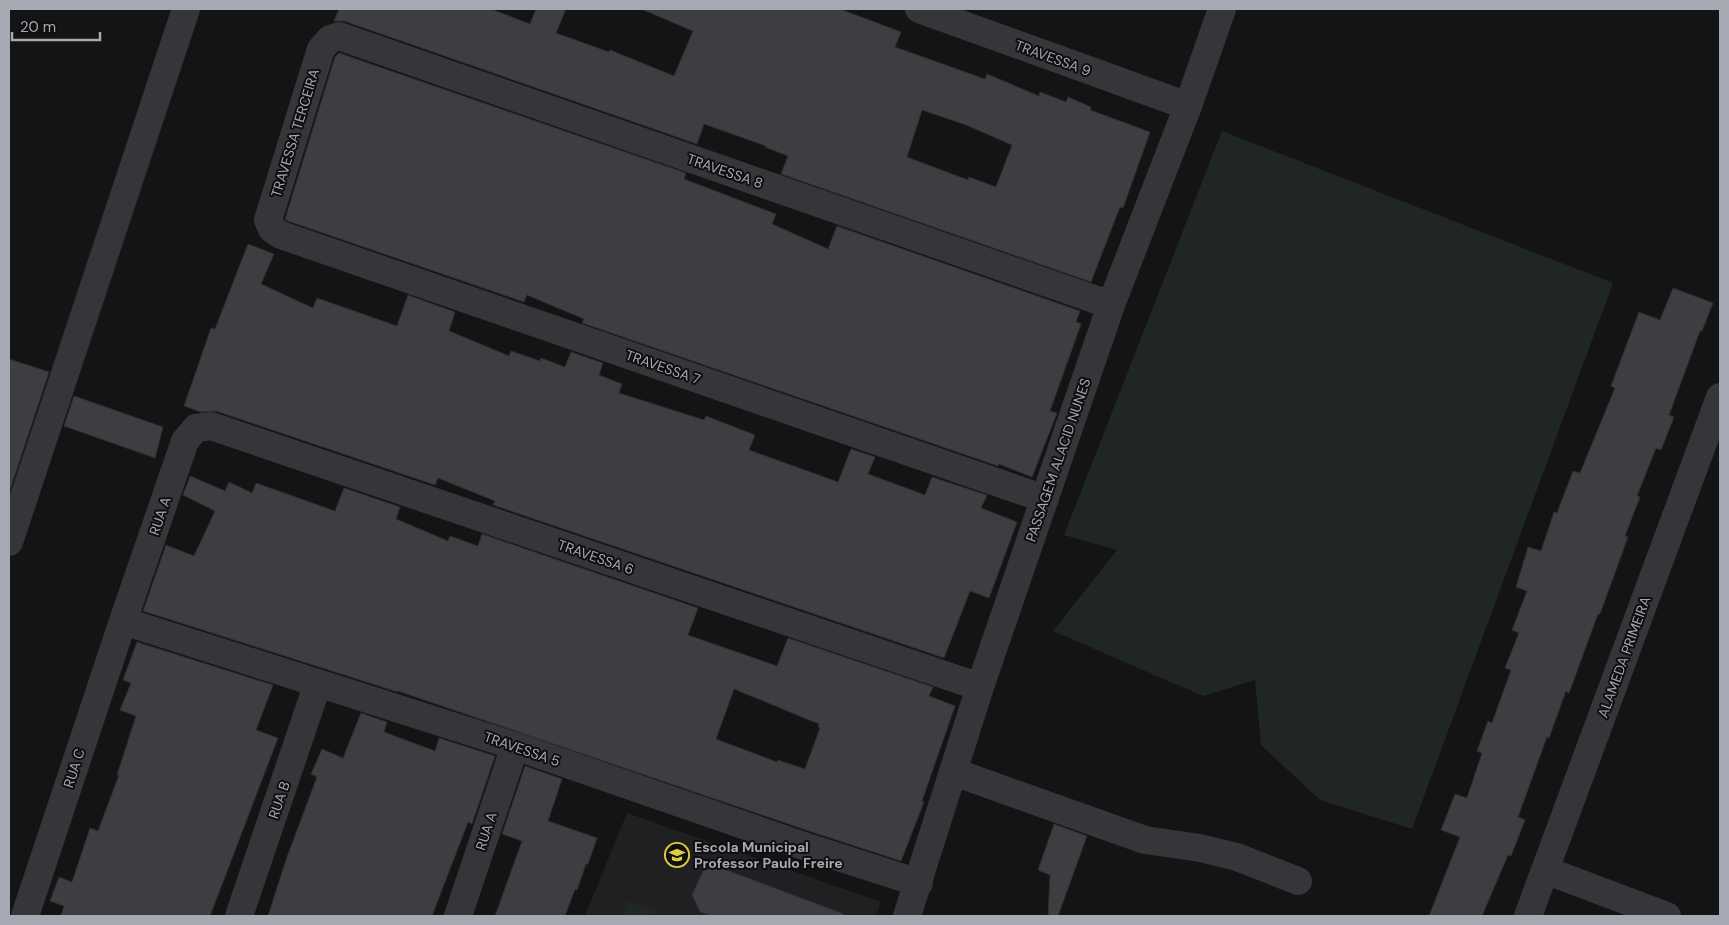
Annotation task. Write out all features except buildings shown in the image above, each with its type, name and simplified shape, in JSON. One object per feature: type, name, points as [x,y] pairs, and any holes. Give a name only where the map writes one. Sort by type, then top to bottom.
[{"type":"street","points":[[9,542],[186,9]]},
{"type":"street","name":"PASSAGEM ALACID NUNES","points":[[907,916],[980,688],[1111,305],[1188,106],[1222,9]]},
{"type":"street","name":"TRAVESSA 9","points":[[934,12],[1188,106]]},
{"type":"street","name":"TRAVESSA TERCEIRA","points":[[281,235],[272,229],[268,220],[321,49],[330,39],[339,36]]},
{"type":"street","name":"TRAVESSA 8","points":[[339,36],[1111,305]]},
{"type":"street","name":"TRAVESSA 7","points":[[281,235],[1045,499]]},
{"type":"street","name":"ALAMEDA PRIMEIRA","points":[[1528,916],[1720,397]]},
{"type":"street","name":"RUA A","points":[[123,621],[185,442],[196,428],[211,426]]},
{"type":"street","name":"TRAVESSA 6","points":[[211,426],[980,688]]},
{"type":"street","name":"TRAVESSA 5","points":[[123,621],[515,746],[804,846],[918,883]]},
{"type":"street","name":"RUA C","points":[[25,916],[123,621]]},
{"type":"street","name":"RUA B","points":[[239,916],[318,683]]},
{"type":"street","name":"RUA A","points":[[458,916],[515,746]]},
{"type":"street","points":[[954,772],[1145,840],[1200,848],[1237,857],[1298,881]]},
{"type":"street","points":[[1545,870],[1667,916]]},
{"type":"shaded area","points":[[1222,131],[1613,283],[1412,829],[1320,800],[1261,745],[1255,680],[1203,696],[1053,631],[1117,550],[1064,535]]},
{"type":"shaded area","name":"Escola Municipal Professor Paulo Freire","points":[[627,813],[881,902],[876,916],[585,916]]},
{"type":"shaded area","points":[[628,901],[659,910],[650,916],[622,916]]},
{"type":"place","name":"Escola Municipal Professor Paulo Freire","points":[[677,855]]}]
